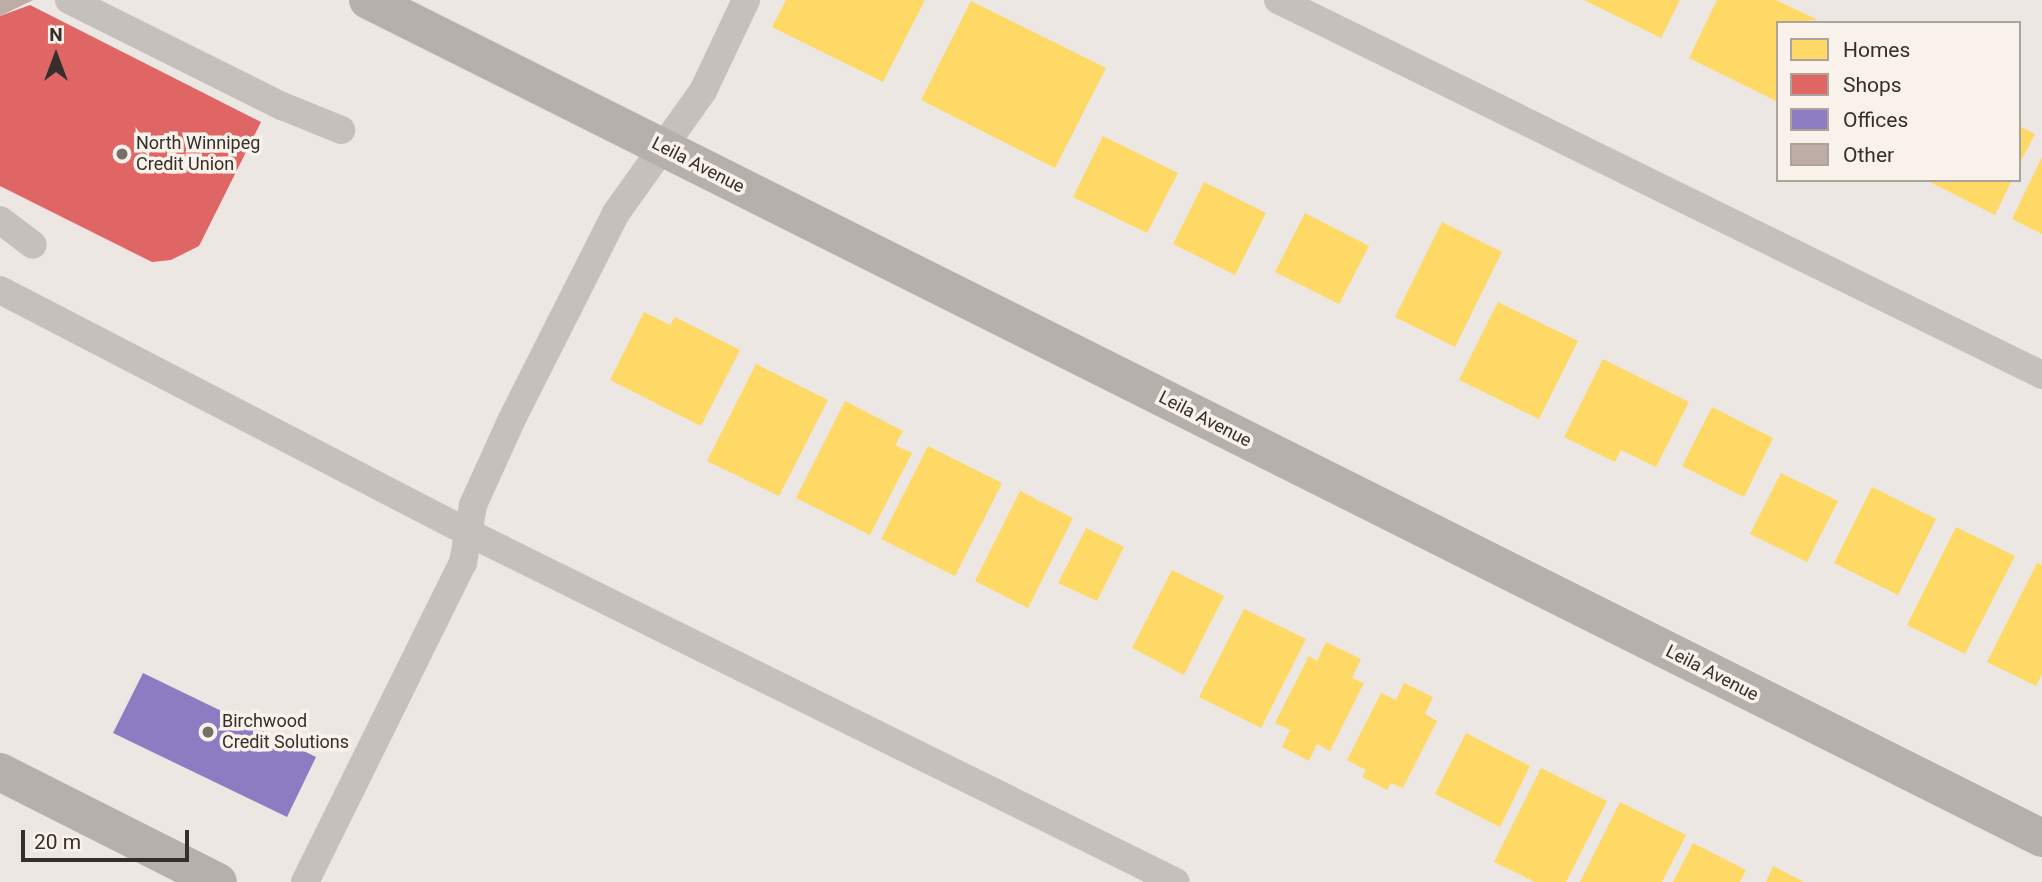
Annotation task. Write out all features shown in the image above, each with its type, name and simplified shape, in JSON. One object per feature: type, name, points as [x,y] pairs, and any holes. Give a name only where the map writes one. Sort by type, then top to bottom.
[{"type":"main road","name":"Leila Avenue","points":[[368,0],[2042,838]]},
{"type":"main road","points":[[0,772],[218,882]]},
{"type":"lane","points":[[69,0],[282,106],[341,130]]},
{"type":"lane","points":[[305,882],[463,563],[473,505],[518,407],[617,213],[703,91],[746,0]]},
{"type":"lane","points":[[1278,0],[2042,375]]},
{"type":"lane","points":[[0,220],[33,245]]},
{"type":"lane","points":[[0,290],[469,533],[1176,882]]},
{"type":"building: Homes","points":[[786,0],[925,0],[883,82],[772,27]]},
{"type":"building: Homes","points":[[1584,0],[1680,0],[1661,38]]},
{"type":"building: Homes","points":[[1717,0],[1776,0],[1818,20],[1776,21],[1776,101],[1689,58]]},
{"type":"building: Homes","points":[[971,1],[1106,68],[1055,168],[921,100]]},
{"type":"building: Homes","points":[[2021,127],[2035,134],[2021,161]]},
{"type":"building: Homes","points":[[1103,136],[1178,173],[1147,233],[1073,197]]},
{"type":"building: Homes","points":[[2042,157],[2042,234],[2012,219]]},
{"type":"building: Homes","points":[[1204,182],[1266,213],[1235,275],[1173,244]]},
{"type":"building: Homes","points":[[1930,182],[2011,182],[1995,215]]},
{"type":"building: Homes","points":[[1305,213],[1369,246],[1339,304],[1275,272]]},
{"type":"building: Homes","points":[[1442,222],[1502,252],[1455,347],[1395,317]]},
{"type":"building: Homes","points":[[1498,302],[1578,341],[1539,419],[1459,380]]},
{"type":"building: Homes","points":[[644,312],[670,325],[675,317],[740,350],[701,426],[610,380]]},
{"type":"building: Homes","points":[[1603,359],[1689,402],[1656,467],[1621,450],[1615,462],[1564,437]]},
{"type":"building: Homes","points":[[756,364],[828,400],[779,496],[707,461]]},
{"type":"building: Homes","points":[[845,401],[903,431],[895,445],[912,453],[870,535],[796,498]]},
{"type":"building: Homes","points":[[1712,407],[1773,438],[1744,497],[1682,466]]},
{"type":"building: Homes","points":[[928,446],[1002,483],[955,576],[881,539]]},
{"type":"building: Homes","points":[[1781,473],[1838,501],[1807,562],[1750,534]]},
{"type":"building: Homes","points":[[1872,487],[1936,519],[1898,595],[1834,563]]},
{"type":"building: Homes","points":[[1020,491],[1073,518],[1028,608],[975,581]]},
{"type":"building: Homes","points":[[1956,527],[2015,556],[1965,654],[1907,625]]},
{"type":"building: Homes","points":[[1086,528],[1124,547],[1097,601],[1058,583]]},
{"type":"building: Homes","points":[[2037,563],[2042,565],[2042,674],[2036,686],[1987,662]]},
{"type":"building: Homes","points":[[1172,570],[1224,596],[1184,675],[1132,648]]},
{"type":"building: Homes","points":[[1244,609],[1306,639],[1261,728],[1199,697]]},
{"type":"building: Homes","points":[[1326,642],[1361,659],[1352,678],[1364,683],[1330,751],[1317,744],[1309,761],[1282,747],[1290,730],[1275,723],[1309,656],[1317,661]]},
{"type":"building: Homes","points":[[1404,683],[1433,697],[1425,714],[1437,721],[1403,788],[1391,783],[1387,790],[1362,777],[1366,770],[1347,760],[1381,693],[1396,700]]},
{"type":"building: Homes","points":[[1466,733],[1530,766],[1500,827],[1435,794]]},
{"type":"building: Homes","points":[[1541,768],[1607,801],[1566,882],[1535,882],[1494,862]]},
{"type":"building: Homes","points":[[1620,802],[1686,835],[1662,882],[1580,882]]},
{"type":"building: Homes","points":[[1693,843],[1746,870],[1740,882],[1673,882]]},
{"type":"building: Homes","points":[[1773,866],[1804,882],[1766,882]]},
{"type":"building: Shops","name":"North Winnipeg Credit Union","points":[[30,5],[261,122],[199,246],[171,260],[152,262],[0,186],[0,16]]},
{"type":"building: Offices","points":[[143,673],[316,757],[287,817],[113,733]]},
{"type":"building: Other","points":[[0,0],[33,0],[0,16]]},
{"type":"place","name":"North Winnipeg Credit Union","points":[[122,154]]},
{"type":"place","name":"Birchwood Credit Solutions","points":[[208,732]]}]
